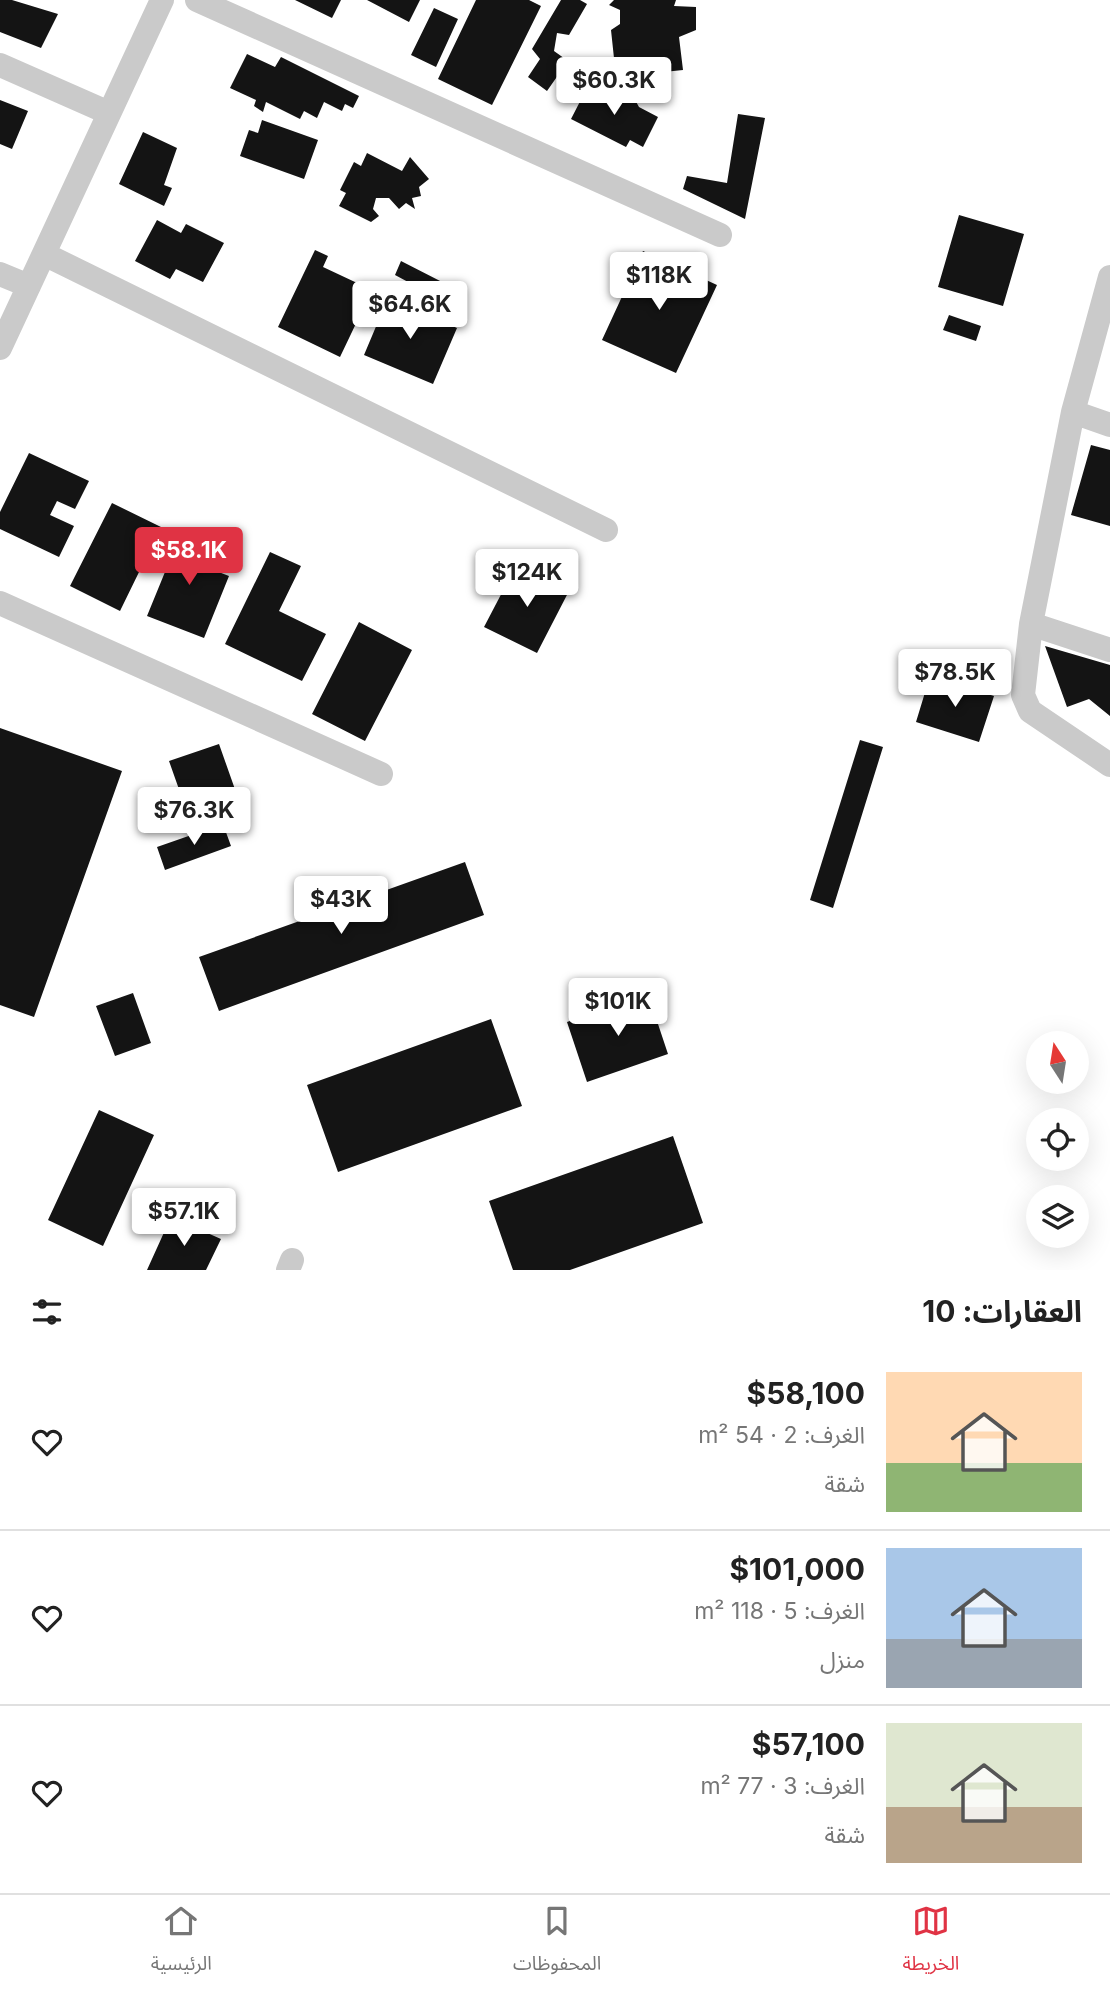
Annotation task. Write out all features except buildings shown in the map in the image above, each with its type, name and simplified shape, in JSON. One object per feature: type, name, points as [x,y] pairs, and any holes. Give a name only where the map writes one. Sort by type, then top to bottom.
[{"type":"street","points":[[0,348],[162,0]]},
{"type":"street","points":[[197,0],[720,235]]},
{"type":"street","points":[[0,65],[109,113]]},
{"type":"street","points":[[44,254],[606,530]]},
{"type":"street","points":[[0,274],[29,286]]},
{"type":"street","points":[[1110,277],[1073,412],[1031,624],[1023,695],[1026,705],[1110,765]]},
{"type":"street","points":[[1073,412],[1110,425]]},
{"type":"street","points":[[0,603],[381,774]]},
{"type":"street","points":[[1031,624],[1110,650]]}]
